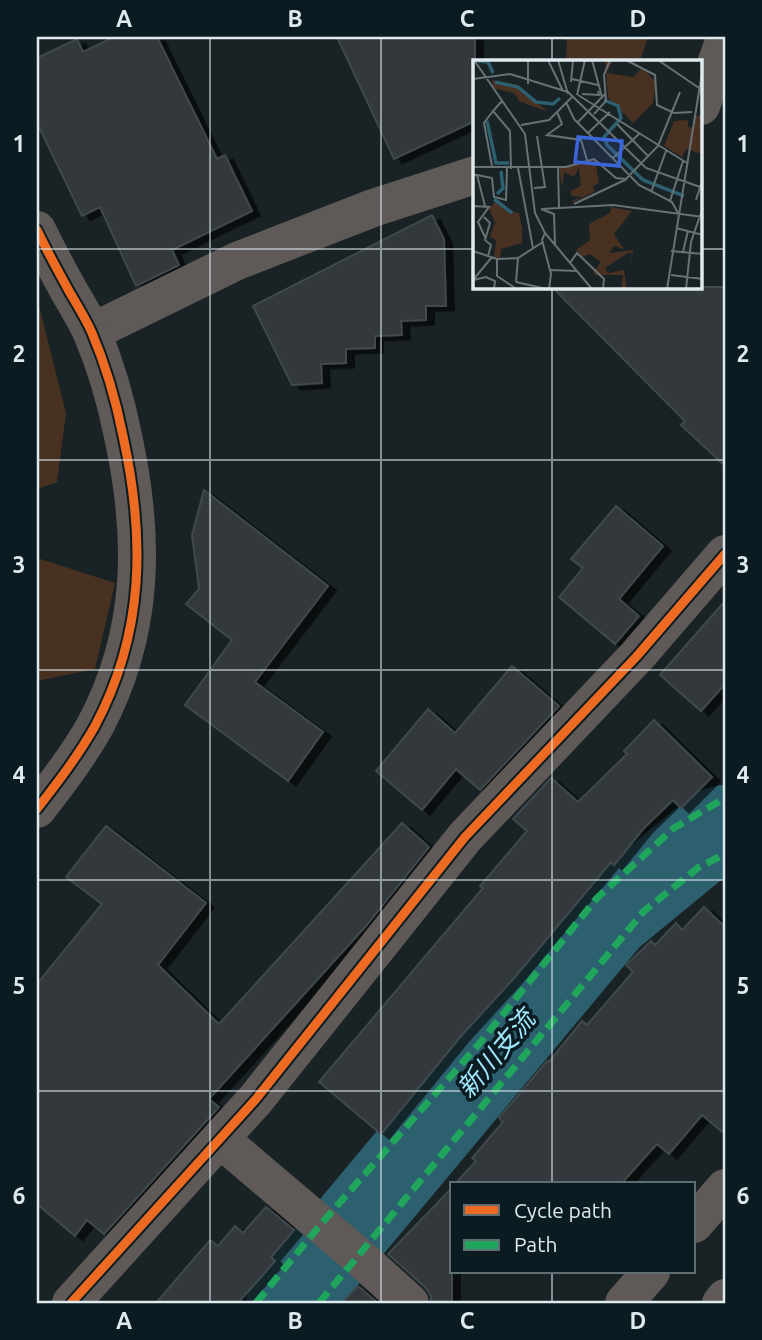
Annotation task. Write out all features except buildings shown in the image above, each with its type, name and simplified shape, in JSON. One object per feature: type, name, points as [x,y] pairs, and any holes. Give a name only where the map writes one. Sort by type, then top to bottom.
[{"type":"street","points":[[702,103],[725,39]]},
{"type":"street","points":[[92,332],[237,261],[373,208],[473,176]]},
{"type":"street","points":[[37,230],[92,332],[114,398],[133,480],[139,566],[134,605],[122,656],[96,724],[77,757],[37,809]]},
{"type":"street","points":[[71,1303],[256,1099],[465,836],[637,656],[725,554]]},
{"type":"street","points":[[220,1139],[410,1303]]},
{"type":"street","points":[[696,1222],[725,1188]]},
{"type":"street","points":[[624,1303],[649,1274]]},
{"type":"street","points":[[721,1303],[725,1298]]},
{"type":"shaded area","points":[[565,37],[648,37],[640,60],[566,60]]},
{"type":"shaded area","points":[[37,298],[66,413],[57,482],[37,489]]},
{"type":"shaded area","points":[[37,558],[115,583],[95,669],[37,681]]},
{"type":"waterway","name":"新川支流","points":[[288,1303],[610,917],[717,829],[725,827]]},
{"type":"marked path","points":[[256,1303],[321,1224],[479,1044],[597,898],[674,828],[725,798]]},
{"type":"marked path","points":[[319,1303],[644,911],[699,867],[725,854]]},
{"type":"cycle path","points":[[37,230],[90,328],[106,371],[130,474],[137,547],[132,620],[124,655],[111,691],[82,748],[37,809]]},
{"type":"cycle path","points":[[71,1303],[256,1099],[465,837],[637,656],[725,554]]}]
